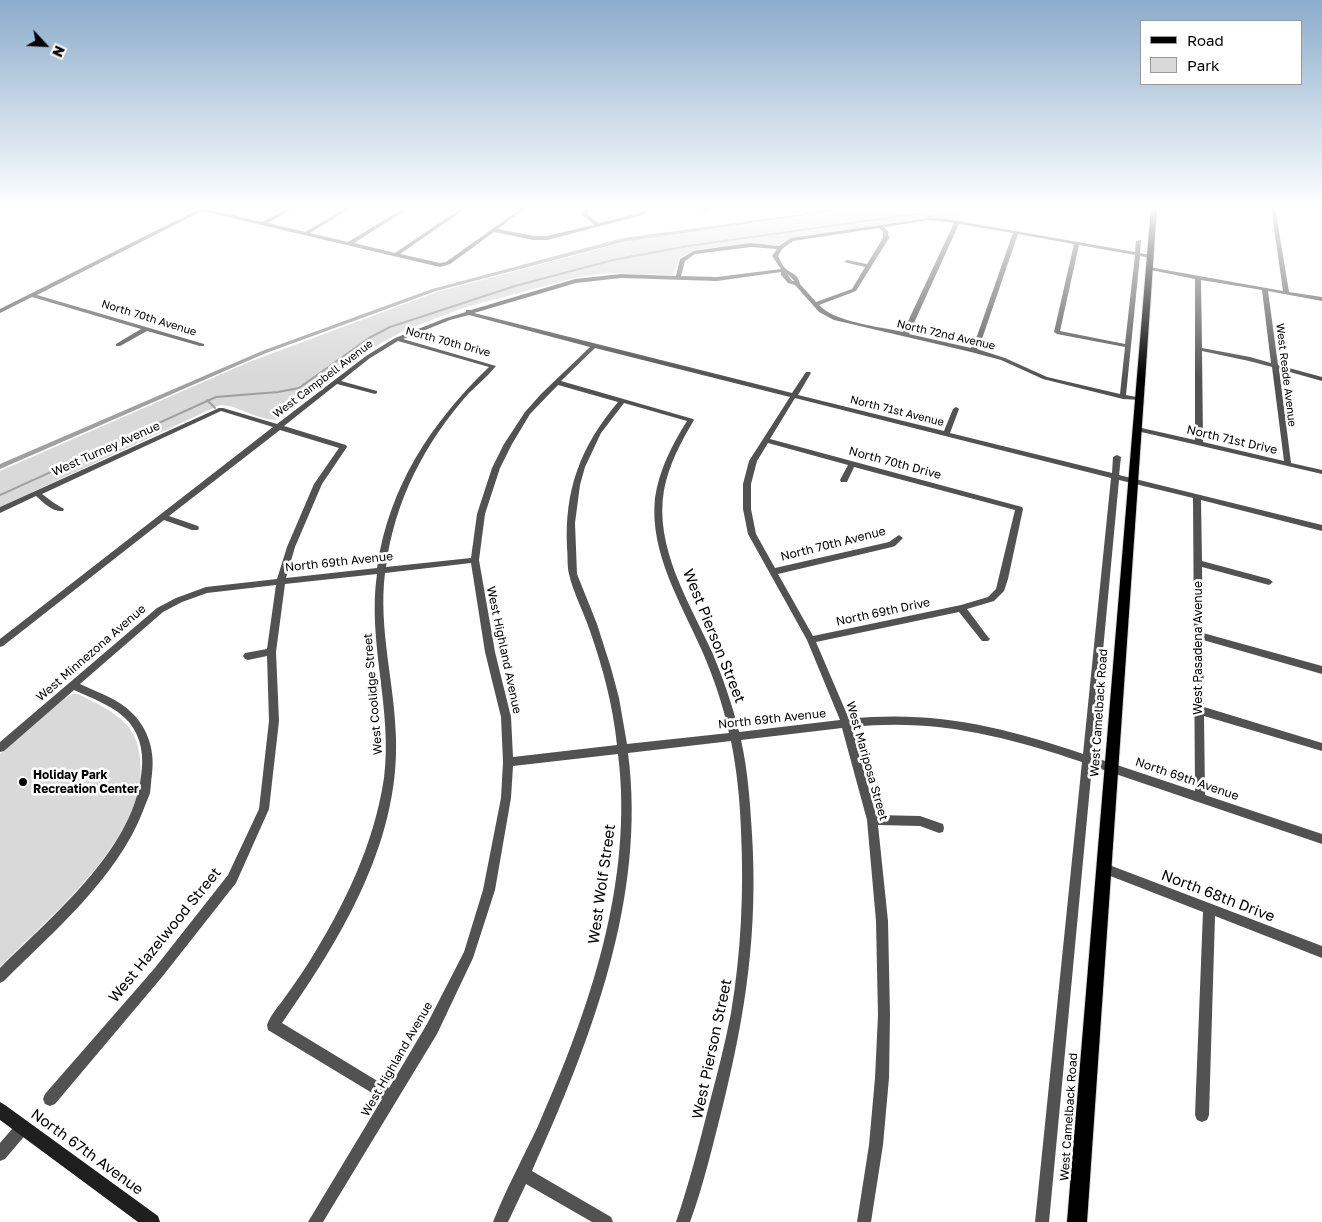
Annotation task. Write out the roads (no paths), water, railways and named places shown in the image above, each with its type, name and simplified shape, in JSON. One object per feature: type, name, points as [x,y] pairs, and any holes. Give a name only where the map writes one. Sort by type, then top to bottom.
[{"type":"main road","name":"West Camelback Road","points":[[1077,1222],[1150,264]]},
{"type":"main road","name":"North 67th Avenue","points":[[0,1110],[152,1222]]},
{"type":"street","points":[[0,311],[94,264]]},
{"type":"street","points":[[678,278],[681,264]]},
{"type":"street","points":[[779,264],[784,270],[784,275],[790,282],[797,284],[815,304],[854,290],[869,266],[858,264]]},
{"type":"street","points":[[905,335],[938,264]]},
{"type":"street","points":[[973,350],[980,336],[1005,264]]},
{"type":"street","points":[[1072,264],[1057,332],[1128,346]]},
{"type":"street","points":[[1124,395],[1137,264]]},
{"type":"street","points":[[1282,264],[1286,293]]},
{"type":"street","points":[[1149,268],[1322,299]]},
{"type":"street","name":"West Campbell Avenue","points":[[0,644],[368,357],[397,339],[468,312],[582,280],[621,276],[717,279],[784,270]]},
{"type":"street","points":[[1198,277],[1199,443]]},
{"type":"street","name":"West Reade Avenue","points":[[1265,289],[1288,464]]},
{"type":"street","name":"North 70th Avenue","points":[[32,295],[202,345]]},
{"type":"street","name":"North 72nd Avenue","points":[[815,304],[831,317],[848,323],[973,350],[1003,359],[1044,378],[1140,399]]},
{"type":"street","name":"North 71st Avenue","points":[[468,312],[473,315],[594,346],[1322,528]]},
{"type":"street","points":[[118,345],[146,329]]},
{"type":"street","name":"North 70th Drive","points":[[397,339],[493,366]]},
{"type":"street","name":"West Highland Avenue","points":[[315,1222],[432,1028],[469,954],[488,890],[496,853],[506,798],[508,762],[506,718],[488,642],[475,560],[481,514],[496,468],[527,413],[594,346]]},
{"type":"street","points":[[1199,348],[1274,365],[1322,379]]},
{"type":"street","name":"West Coolidge Street","points":[[273,1025],[314,967],[348,907],[368,860],[386,794],[391,742],[379,624],[381,570],[393,513],[405,481],[418,455],[455,403],[493,366]]},
{"type":"street","name":"West Mariposa Street","points":[[808,374],[753,461],[747,484],[746,509],[752,534],[810,640],[846,724],[872,820],[882,921],[884,1015],[882,1078],[876,1145],[864,1222]]},
{"type":"street","points":[[337,382],[375,392]]},
{"type":"street","points":[[556,382],[622,401]]},
{"type":"street","name":"West Pierson Street","points":[[622,401],[691,420],[676,444],[662,480],[658,502],[662,544],[726,702],[735,736],[744,793],[747,831],[749,872],[740,999],[707,1142],[682,1222]]},
{"type":"street","name":"West Wolf Street","points":[[500,1222],[523,1174],[576,1050],[595,998],[609,949],[625,847],[627,796],[624,748],[609,676],[573,574],[570,520],[573,490],[586,450],[605,419],[622,401]]},
{"type":"street","name":"West Turney Avenue","points":[[0,510],[221,409],[278,427]]},
{"type":"street","points":[[946,434],[956,409]]},
{"type":"street","name":"West Hazelwood Street","points":[[50,1099],[158,973],[232,878],[264,809],[274,721],[271,652],[281,581],[291,547],[318,484],[343,447],[278,427]]},
{"type":"street","name":"North 71st Drive","points":[[1137,429],[1322,472]]},
{"type":"street","name":"North 70th Drive","points":[[765,440],[1019,509],[1000,591]]},
{"type":"street","name":"West Camelback Road","points":[[1042,1222],[1117,458]]},
{"type":"street","points":[[844,480],[852,464]]},
{"type":"street","points":[[37,493],[51,505],[60,509]]},
{"type":"street","name":"West Pasadena Avenue","points":[[1197,498],[1200,797]]},
{"type":"street","points":[[164,517],[195,528]]},
{"type":"street","name":"North 70th Avenue","points":[[772,572],[892,544],[899,538]]},
{"type":"street","name":"North 69th Avenue","points":[[206,590],[475,560]]},
{"type":"street","points":[[1198,563],[1269,582]]},
{"type":"street","name":"West Minnezona Avenue","points":[[0,748],[160,610],[179,600],[206,590]]},
{"type":"street","name":"North 69th Drive","points":[[810,640],[961,608],[990,599],[1000,591]]},
{"type":"street","points":[[961,608],[985,639]]},
{"type":"street","points":[[1198,635],[1322,670]]},
{"type":"street","points":[[248,656],[271,652]]},
{"type":"street","points":[[0,977],[95,878],[120,846],[136,817],[147,788],[147,753],[138,728],[126,712],[117,706],[73,685]]},
{"type":"street","points":[[1199,710],[1322,747]]},
{"type":"street","name":"North 69th Avenue","points":[[508,762],[879,720],[908,720],[963,725],[1011,735],[1087,759],[1322,839]]},
{"type":"street","points":[[872,820],[920,821],[939,828]]},
{"type":"street","name":"North 68th Drive","points":[[1104,868],[1322,952]]},
{"type":"street","points":[[1202,1115],[1208,908]]},
{"type":"street","points":[[273,1025],[391,1097]]},
{"type":"street","points":[[0,1154],[23,1127]]},
{"type":"street","points":[[523,1174],[606,1222]]},
{"type":"waterway","points":[[0,467],[264,352],[434,290],[532,264]]},
{"type":"waterway","points":[[208,401],[216,397],[278,392],[299,388],[369,338],[390,327],[515,286],[598,264]]},
{"type":"waterway","points":[[0,495],[208,401]]},
{"type":"waterway","points":[[208,401],[215,408]]},
{"type":"place","name":"Holiday Park Recreation Center","points":[[23,782]]}]
